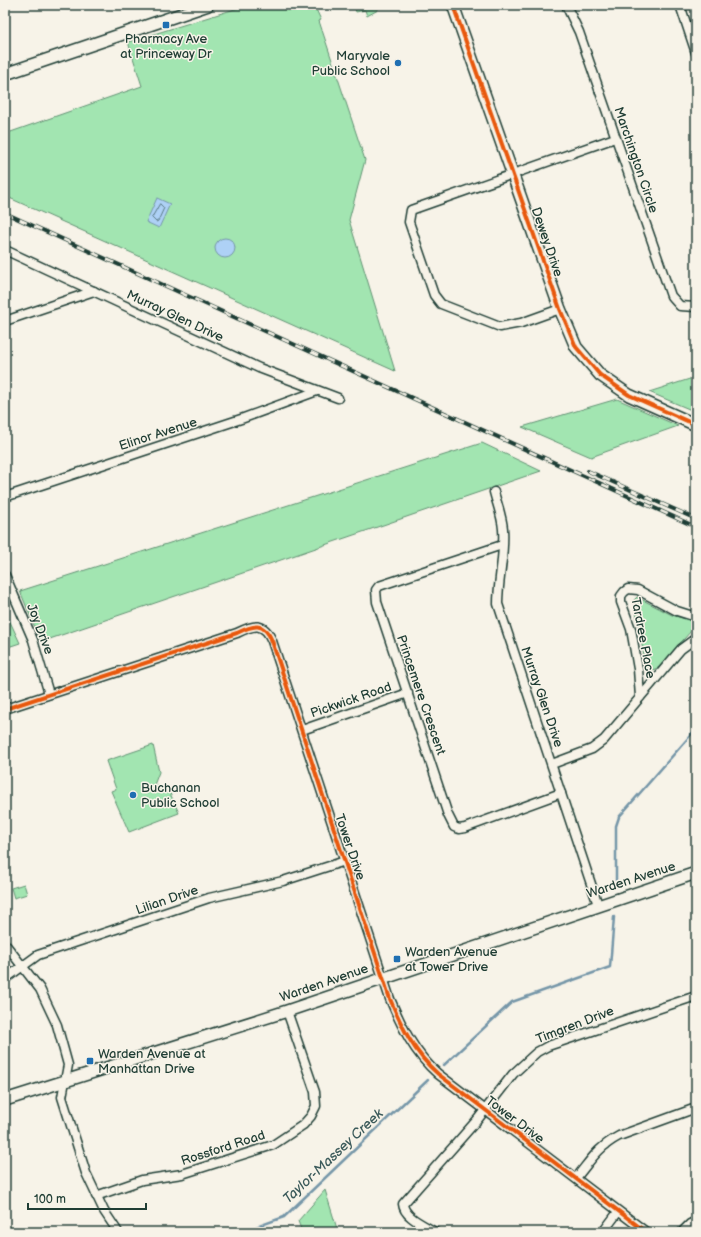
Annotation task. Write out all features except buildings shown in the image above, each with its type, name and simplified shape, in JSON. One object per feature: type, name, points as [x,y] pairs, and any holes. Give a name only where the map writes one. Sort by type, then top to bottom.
[{"type":"main road","points":[[5,74],[186,9],[208,5]]},
{"type":"main road","name":"Dewey Drive","points":[[453,5],[560,309],[576,347],[600,375],[629,395],[696,425]]},
{"type":"main road","name":"Warden Avenue","points":[[5,1100],[287,1011],[384,977],[696,873]]},
{"type":"street","name":"Marchington Circle","points":[[566,5],[579,32],[671,296],[680,306],[696,307]]},
{"type":"street","points":[[680,5],[696,53]]},
{"type":"street","points":[[560,309],[521,323],[500,328],[441,304],[434,295],[409,222],[412,210],[615,138]]},
{"type":"street","name":"Murray Glen Drive","points":[[5,250],[259,368],[338,398]]},
{"type":"street","points":[[5,321],[94,291]]},
{"type":"street","name":"Elinor Avenue","points":[[5,497],[241,419],[318,391]]},
{"type":"street","name":"Murray Glen Drive","points":[[494,492],[502,524],[498,604],[598,905]]},
{"type":"street","name":"Princemere Crescent","points":[[502,545],[379,586],[376,590],[377,602],[448,815],[454,826],[459,829],[465,828],[561,793]]},
{"type":"street","name":"Joy Drive","points":[[5,575],[33,640],[49,694]]},
{"type":"street","name":"Tardree Place","points":[[640,697],[638,669],[631,629],[621,596],[628,589],[638,590],[677,611],[696,616]]},
{"type":"street","name":"Tower Drive","points":[[5,708],[237,633],[251,627],[260,626],[267,631],[272,641],[302,730],[390,999],[401,1026],[424,1062],[646,1232]]},
{"type":"street","name":"Tardree Place","points":[[552,764],[592,750],[604,740],[681,649],[696,638]]},
{"type":"street","name":"Pickwick Road","points":[[302,730],[408,693]]},
{"type":"street","name":"Lilian Drive","points":[[5,979],[13,975],[38,955],[209,898],[283,881],[344,861]]},
{"type":"street","points":[[5,944],[40,990],[57,1025],[68,1065],[62,1097],[86,1173],[96,1196],[118,1232]]},
{"type":"street","name":"Timgren Drive","points":[[435,1232],[407,1214],[403,1209],[403,1204],[478,1119],[484,1109],[513,1074],[537,1052],[548,1046],[696,996]]},
{"type":"street","name":"Rossford Road","points":[[96,1196],[142,1180],[182,1174],[273,1145],[303,1125],[314,1112],[316,1106],[315,1092],[287,1011]]},
{"type":"street","points":[[576,1178],[601,1146],[609,1141],[696,1108]]},
{"type":"street","points":[[603,1232],[618,1212]]},
{"type":"street","points":[[682,1232],[690,1224],[696,1221]]},
{"type":"green space","points":[[248,5],[314,5],[321,20],[319,21],[365,160],[349,220],[395,371],[5,196],[5,134],[142,86],[128,42]]},
{"type":"green space","points":[[354,5],[377,5],[378,10],[367,16],[365,10],[356,12]]},
{"type":"green space","points":[[696,377],[696,412],[649,392]]},
{"type":"green space","points":[[617,399],[678,426],[591,457],[522,427]]},
{"type":"green space","points":[[482,443],[541,471],[41,642],[20,591]]},
{"type":"green space","points":[[637,597],[672,615],[689,620],[693,624],[692,630],[658,668],[649,671],[646,668],[634,600]]},
{"type":"green space","points":[[5,611],[20,643],[5,648]]},
{"type":"green space","points":[[153,745],[159,772],[154,785],[168,789],[179,813],[129,832],[111,791],[116,789],[106,761]]},
{"type":"green space","points":[[24,884],[27,894],[14,898],[11,888]]},
{"type":"green space","points":[[325,1190],[338,1232],[302,1232],[298,1221]]},
{"type":"water","points":[[157,198],[170,204],[159,228],[146,222]]},
{"type":"water","points":[[225,238],[232,241],[235,248],[232,255],[225,258],[218,255],[215,248],[218,241]]},
{"type":"waterway","name":"Taylor-Massey Creek","points":[[616,880],[616,826],[619,817],[696,729]]},
{"type":"waterway","name":"Taylor-Massey Creek","points":[[444,1065],[512,1002],[610,967],[614,917]]},
{"type":"waterway","name":"Taylor-Massey Creek","points":[[242,1232],[284,1217],[428,1080]]},
{"type":"railway","points":[[5,213],[696,527]]},
{"type":"railway","points":[[588,471],[696,519]]},
{"type":"cycle path","points":[[453,5],[560,309],[576,347],[600,375],[629,395],[696,425]]},
{"type":"cycle path","points":[[5,709],[237,633],[248,628],[258,626],[265,630],[272,641],[390,999],[399,1020],[415,1048],[438,1074],[646,1232]]},
{"type":"place","name":"Pharmacy Ave at Princeway Dr","points":[[166,25]]},
{"type":"place","name":"Maryvale Public School","points":[[398,63]]},
{"type":"place","name":"Buchanan Public School","points":[[133,795]]},
{"type":"place","name":"Warden Avenue at Tower Drive","points":[[397,959]]},
{"type":"place","name":"Warden Avenue at Manhattan Drive","points":[[90,1061]]}]
